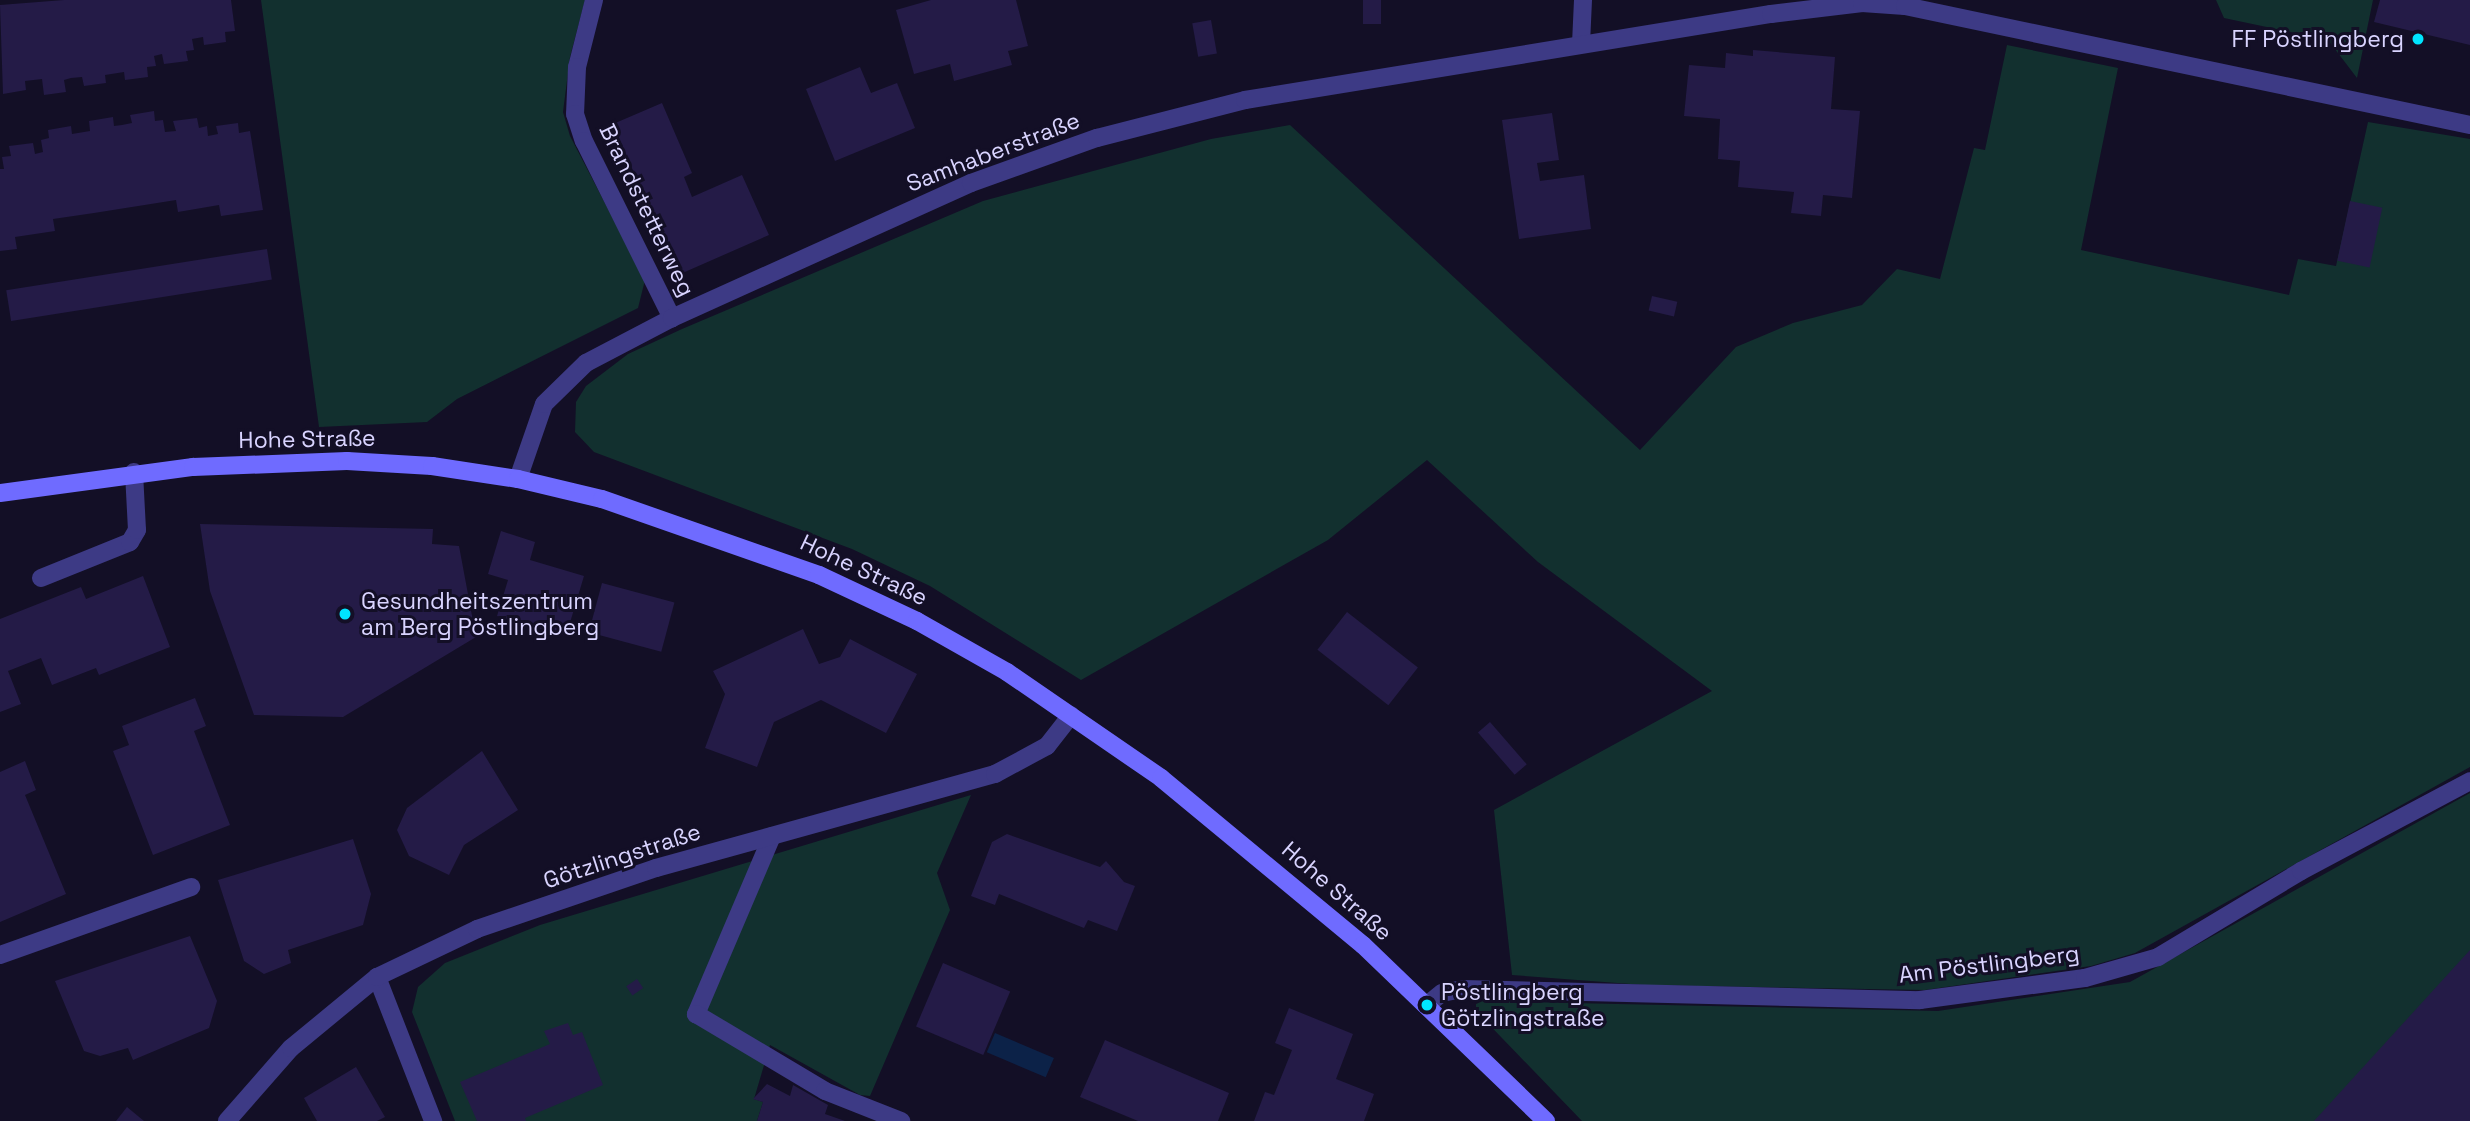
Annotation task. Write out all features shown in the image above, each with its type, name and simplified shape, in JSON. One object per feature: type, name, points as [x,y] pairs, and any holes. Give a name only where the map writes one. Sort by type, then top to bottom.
[{"type":"main road","name":"Hohe Straße","points":[[0,493],[134,472],[347,461],[432,466],[518,479],[676,522],[819,575],[944,636],[1071,715],[1231,831],[1427,1004],[1546,1121]]},
{"type":"street","name":"Brandstetterweg","points":[[594,0],[577,67],[576,114],[584,141],[672,318]]},
{"type":"street","points":[[1581,44],[1583,0]]},
{"type":"street","name":"Samhaberstraße","points":[[518,479],[536,419],[554,390],[586,363],[672,318],[971,183],[1163,118],[1245,100],[1782,13],[1862,4],[1908,3],[2470,125]]},
{"type":"street","points":[[41,578],[130,542],[137,530],[134,472]]},
{"type":"street","name":"Götzlingstraße","points":[[228,1121],[291,1048],[377,977],[477,929],[656,868],[995,774],[1047,746],[1071,715]]},
{"type":"street","name":"Am Pöstlingberg","points":[[1427,1004],[1442,993],[1463,989],[1900,1001],[2085,978],[2158,957],[2301,871],[2470,781]]},
{"type":"street","points":[[772,836],[695,1014],[825,1091],[901,1121]]},
{"type":"street","points":[[0,955],[191,887]]},
{"type":"street","points":[[377,977],[433,1121]]},
{"type":"green space","points":[[261,0],[585,0],[570,57],[563,112],[570,136],[645,280],[638,308],[457,399],[427,422],[319,427]]},
{"type":"green space","points":[[2216,0],[2373,0],[2357,78],[2328,40],[2224,18]]},
{"type":"green space","points":[[2007,45],[2118,68],[2081,250],[2289,295],[2298,259],[2336,266],[2368,122],[2470,139],[2470,767],[2135,953],[2091,966],[1925,990],[1644,985],[1512,975],[1494,810],[1712,691],[1538,562],[1427,460],[1328,540],[1081,680],[930,586],[852,549],[594,452],[575,432],[576,402],[586,386],[628,354],[682,329],[983,201],[1211,139],[1290,125],[1640,450],[1736,347],[1793,323],[1862,305],[1897,269],[1940,279],[1974,148],[1985,150]]},
{"type":"green space","points":[[2470,793],[2470,1121],[1582,1121],[1476,1011],[1476,1004],[1483,1001],[1938,1011],[2130,982]]},
{"type":"green space","points":[[971,795],[937,873],[950,910],[870,1096],[860,1095],[770,1045],[754,1099],[763,1102],[757,1121],[455,1121],[412,1012],[418,987],[445,963],[540,925]]},
{"type":"water","points":[[995,1033],[1054,1058],[1046,1077],[987,1052]]},
{"type":"building","points":[[64,0],[231,0],[235,31],[225,32],[226,42],[204,45],[203,37],[192,39],[194,50],[186,51],[188,61],[164,64],[162,54],[154,56],[156,66],[147,67],[148,77],[125,80],[124,72],[105,75],[106,83],[84,86],[82,77],[71,78],[64,80],[66,92],[44,95],[42,79],[25,81],[26,90],[3,94],[0,5]]},
{"type":"building","points":[[931,0],[1016,0],[1028,46],[1008,51],[1012,65],[954,81],[950,64],[914,74],[896,10]]},
{"type":"building","points":[[1363,0],[1381,0],[1381,24],[1363,24]]},
{"type":"building","points":[[2380,0],[2470,0],[2470,45],[2374,22]]},
{"type":"building","points":[[1211,20],[1217,53],[1198,57],[1192,23]]},
{"type":"building","points":[[1753,50],[1835,57],[1831,109],[1860,111],[1852,198],[1823,195],[1821,216],[1791,213],[1794,192],[1738,187],[1740,161],[1718,159],[1720,119],[1684,116],[1689,65],[1725,68],[1726,53],[1753,56]]},
{"type":"building","points":[[860,67],[871,93],[897,83],[915,128],[835,161],[806,89]]},
{"type":"building","points":[[662,103],[692,173],[684,177],[692,197],[742,175],[769,235],[678,275],[613,124]]},
{"type":"building","points":[[154,111],[155,121],[163,120],[165,132],[176,131],[173,121],[197,118],[199,128],[207,126],[208,136],[218,134],[216,126],[238,123],[239,133],[250,131],[263,210],[221,216],[219,205],[178,212],[176,200],[53,219],[55,231],[15,237],[17,249],[0,251],[0,169],[4,169],[2,157],[11,156],[9,146],[33,143],[35,154],[43,152],[41,140],[49,138],[48,130],[71,126],[72,134],[90,131],[89,121],[113,117],[114,126],[122,125],[132,123],[130,115]]},
{"type":"building","points":[[1552,113],[1559,160],[1537,163],[1540,181],[1584,175],[1591,229],[1519,239],[1502,120]]},
{"type":"building","points":[[2350,201],[2382,208],[2370,268],[2337,261]]},
{"type":"building","points":[[267,249],[272,280],[11,321],[6,290]]},
{"type":"building","points":[[1652,296],[1677,302],[1674,316],[1649,311]]},
{"type":"building","name":"Gesundheitszentrum am Berg Pöstlingberg","points":[[200,524],[433,529],[432,544],[459,546],[476,637],[343,717],[254,715],[210,591]]},
{"type":"building","points":[[501,531],[535,542],[530,560],[584,576],[566,636],[497,616],[508,580],[488,574]]},
{"type":"building","points":[[143,576],[170,647],[99,675],[96,668],[52,685],[41,658],[8,671],[21,704],[0,712],[0,619],[81,587],[86,599]]},
{"type":"building","points":[[602,583],[674,602],[661,652],[589,632]]},
{"type":"building","points":[[1347,612],[1418,667],[1388,705],[1317,650]]},
{"type":"building","points":[[803,629],[819,664],[840,657],[850,639],[917,674],[886,733],[821,700],[774,722],[757,767],[705,748],[725,694],[713,671]]},
{"type":"building","points":[[195,698],[206,726],[194,731],[230,825],[153,855],[113,751],[129,745],[122,726]]},
{"type":"building","points":[[1490,722],[1527,764],[1515,775],[1478,732]]},
{"type":"building","points":[[482,751],[518,810],[464,845],[449,875],[409,856],[397,830],[407,808]]},
{"type":"building","points":[[25,761],[36,790],[25,795],[66,894],[0,922],[0,772]]},
{"type":"building","points":[[1007,834],[1100,867],[1106,861],[1124,882],[1135,886],[1117,931],[1088,920],[1084,928],[999,894],[995,905],[971,896],[992,842]]},
{"type":"building","points":[[353,839],[371,894],[363,925],[288,950],[291,963],[264,974],[244,961],[218,880]]},
{"type":"building","points":[[190,936],[217,1001],[209,1028],[133,1060],[128,1048],[100,1056],[84,1051],[55,981]]},
{"type":"building","points":[[2470,950],[2470,1121],[2314,1121]]},
{"type":"building","points":[[943,963],[1010,992],[983,1055],[916,1027]]},
{"type":"building","points":[[637,979],[643,988],[632,995],[626,986]]},
{"type":"building","points":[[1289,1008],[1353,1034],[1336,1079],[1374,1094],[1364,1121],[1254,1121],[1265,1092],[1274,1095],[1292,1050],[1275,1043]]},
{"type":"building","points":[[568,1023],[573,1035],[582,1032],[603,1085],[525,1118],[526,1121],[477,1121],[460,1082],[550,1044],[544,1031]]},
{"type":"building","points":[[1105,1040],[1229,1093],[1218,1121],[1138,1121],[1080,1097]]},
{"type":"building","points":[[356,1067],[385,1117],[377,1121],[317,1121],[304,1098]]},
{"type":"building","points":[[767,1084],[790,1096],[793,1085],[828,1105],[825,1114],[845,1121],[757,1121],[763,1102],[753,1099]]},
{"type":"building","points":[[127,1107],[144,1121],[116,1121]]},
{"type":"place","name":"FF Pöstlingberg","points":[[2418,39]]},
{"type":"place","name":"Gesundheitszentrum am Berg Pöstlingberg","points":[[345,614]]},
{"type":"place","name":"Pöstlingberg Götzlingstraße","points":[[1427,1005]]}]
